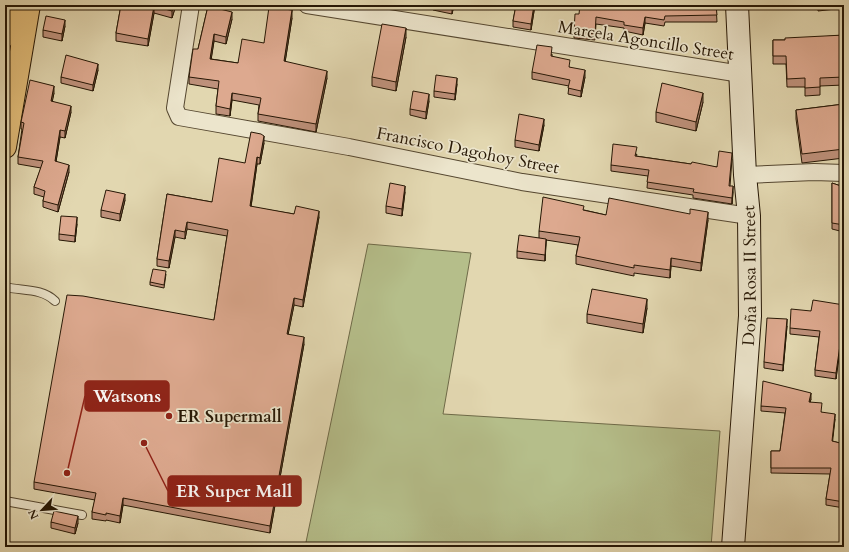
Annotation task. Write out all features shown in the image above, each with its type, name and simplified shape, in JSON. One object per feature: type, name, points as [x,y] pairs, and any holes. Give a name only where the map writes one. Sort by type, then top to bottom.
[{"type":"main road","points":[[5,36],[10,5]]},
{"type":"main road","points":[[5,147],[10,85],[29,5]]},
{"type":"main road","name":"Doña Rosa II Street","points":[[733,547],[750,316],[749,216],[745,175],[737,5]]},
{"type":"street","name":"Francisco Dagohoy Street","points":[[191,5],[175,108],[179,117],[349,147],[522,182],[749,216]]},
{"type":"street","name":"Marcela Agoncillo Street","points":[[307,5],[741,74]]},
{"type":"street","points":[[745,175],[814,172],[844,173]]},
{"type":"lane","points":[[5,287],[18,290],[42,292],[49,295],[55,301]]},
{"type":"lane","points":[[5,501],[82,516]]},
{"type":"green space","points":[[368,244],[471,253],[443,414],[720,431],[711,547],[305,547]]},
{"type":"building","points":[[121,5],[174,5],[172,11],[154,6],[148,39],[116,33]]},
{"type":"building","points":[[440,5],[453,5],[452,8]]},
{"type":"building","points":[[516,5],[534,5],[531,24],[513,21]]},
{"type":"building","points":[[580,5],[716,5],[717,15],[665,16],[664,20],[645,17],[643,28],[624,25],[624,22],[596,17],[595,34],[574,31],[575,14],[579,14]]},
{"type":"building","points":[[208,6],[232,12],[226,37],[214,34],[210,59],[238,63],[242,39],[264,43],[269,7],[292,10],[284,61],[327,71],[316,124],[258,114],[261,98],[232,93],[230,109],[216,106],[219,81],[189,77],[193,49],[198,49]]},
{"type":"building","points":[[46,16],[65,20],[62,34],[43,30]]},
{"type":"building","points":[[382,24],[406,28],[396,82],[372,77]]},
{"type":"building","points":[[844,35],[844,77],[820,78],[820,87],[805,88],[805,78],[787,79],[786,56],[773,56],[773,40]]},
{"type":"building","points":[[537,45],[552,47],[551,56],[570,60],[569,67],[585,70],[581,91],[568,88],[570,80],[532,72]]},
{"type":"building","points":[[66,55],[98,64],[93,85],[61,77]]},
{"type":"building","points":[[436,75],[457,78],[455,94],[434,91]]},
{"type":"building","points":[[30,80],[54,86],[51,101],[71,106],[65,131],[60,130],[55,161],[69,165],[58,205],[43,201],[45,191],[34,187],[43,161],[18,157],[24,123],[21,122]]},
{"type":"building","points":[[662,83],[703,93],[696,122],[656,112]]},
{"type":"building","points":[[413,91],[429,94],[426,112],[410,109]]},
{"type":"building","points":[[844,104],[844,127],[842,127],[844,149],[802,154],[796,110]]},
{"type":"building","points":[[519,114],[544,119],[539,145],[515,140]]},
{"type":"building","name":"ER Supermall","points":[[251,132],[264,136],[260,158],[257,157],[250,206],[294,214],[296,206],[319,211],[303,300],[294,298],[287,334],[304,337],[270,526],[123,498],[120,516],[92,512],[96,493],[34,482],[67,295],[83,296],[214,320],[228,230],[187,222],[185,232],[175,230],[169,261],[157,259],[167,194],[212,202],[219,158],[245,163]]},
{"type":"building","points":[[613,144],[637,147],[635,156],[691,164],[692,162],[717,167],[719,151],[732,153],[729,186],[733,186],[732,198],[693,192],[694,189],[647,182],[649,170],[611,165]]},
{"type":"building","points":[[390,183],[405,186],[402,209],[386,206]]},
{"type":"building","points":[[832,183],[844,187],[844,225],[832,223]]},
{"type":"building","points":[[106,190],[125,194],[120,214],[101,210]]},
{"type":"building","points":[[543,197],[584,206],[583,210],[606,215],[609,198],[690,214],[690,209],[708,212],[701,263],[671,258],[670,270],[634,265],[634,268],[576,256],[580,237],[539,231]]},
{"type":"building","points":[[61,216],[77,217],[75,236],[59,234]]},
{"type":"building","points":[[519,235],[546,239],[545,255],[517,251]]},
{"type":"building","points":[[153,269],[166,271],[164,285],[150,282]]},
{"type":"building","points":[[592,289],[647,299],[643,324],[587,314]]},
{"type":"building","points":[[813,300],[844,305],[844,317],[836,373],[815,370],[820,331],[790,328],[791,309],[811,311]]},
{"type":"building","points":[[767,318],[787,319],[783,365],[764,362]]},
{"type":"building","points":[[763,381],[811,393],[809,402],[822,403],[821,412],[835,414],[832,441],[844,444],[844,502],[826,499],[831,468],[771,468],[771,451],[780,451],[786,408],[761,406]]},
{"type":"building","points":[[54,511],[78,516],[75,528],[51,522]]},
{"type":"building","points":[[844,523],[844,535],[841,534]]},
{"type":"place","name":"ER Supermall","points":[[169,416]]},
{"type":"place","name":"ER Super Mall","points":[[144,443]]},
{"type":"place","name":"Watsons","points":[[67,473]]}]
